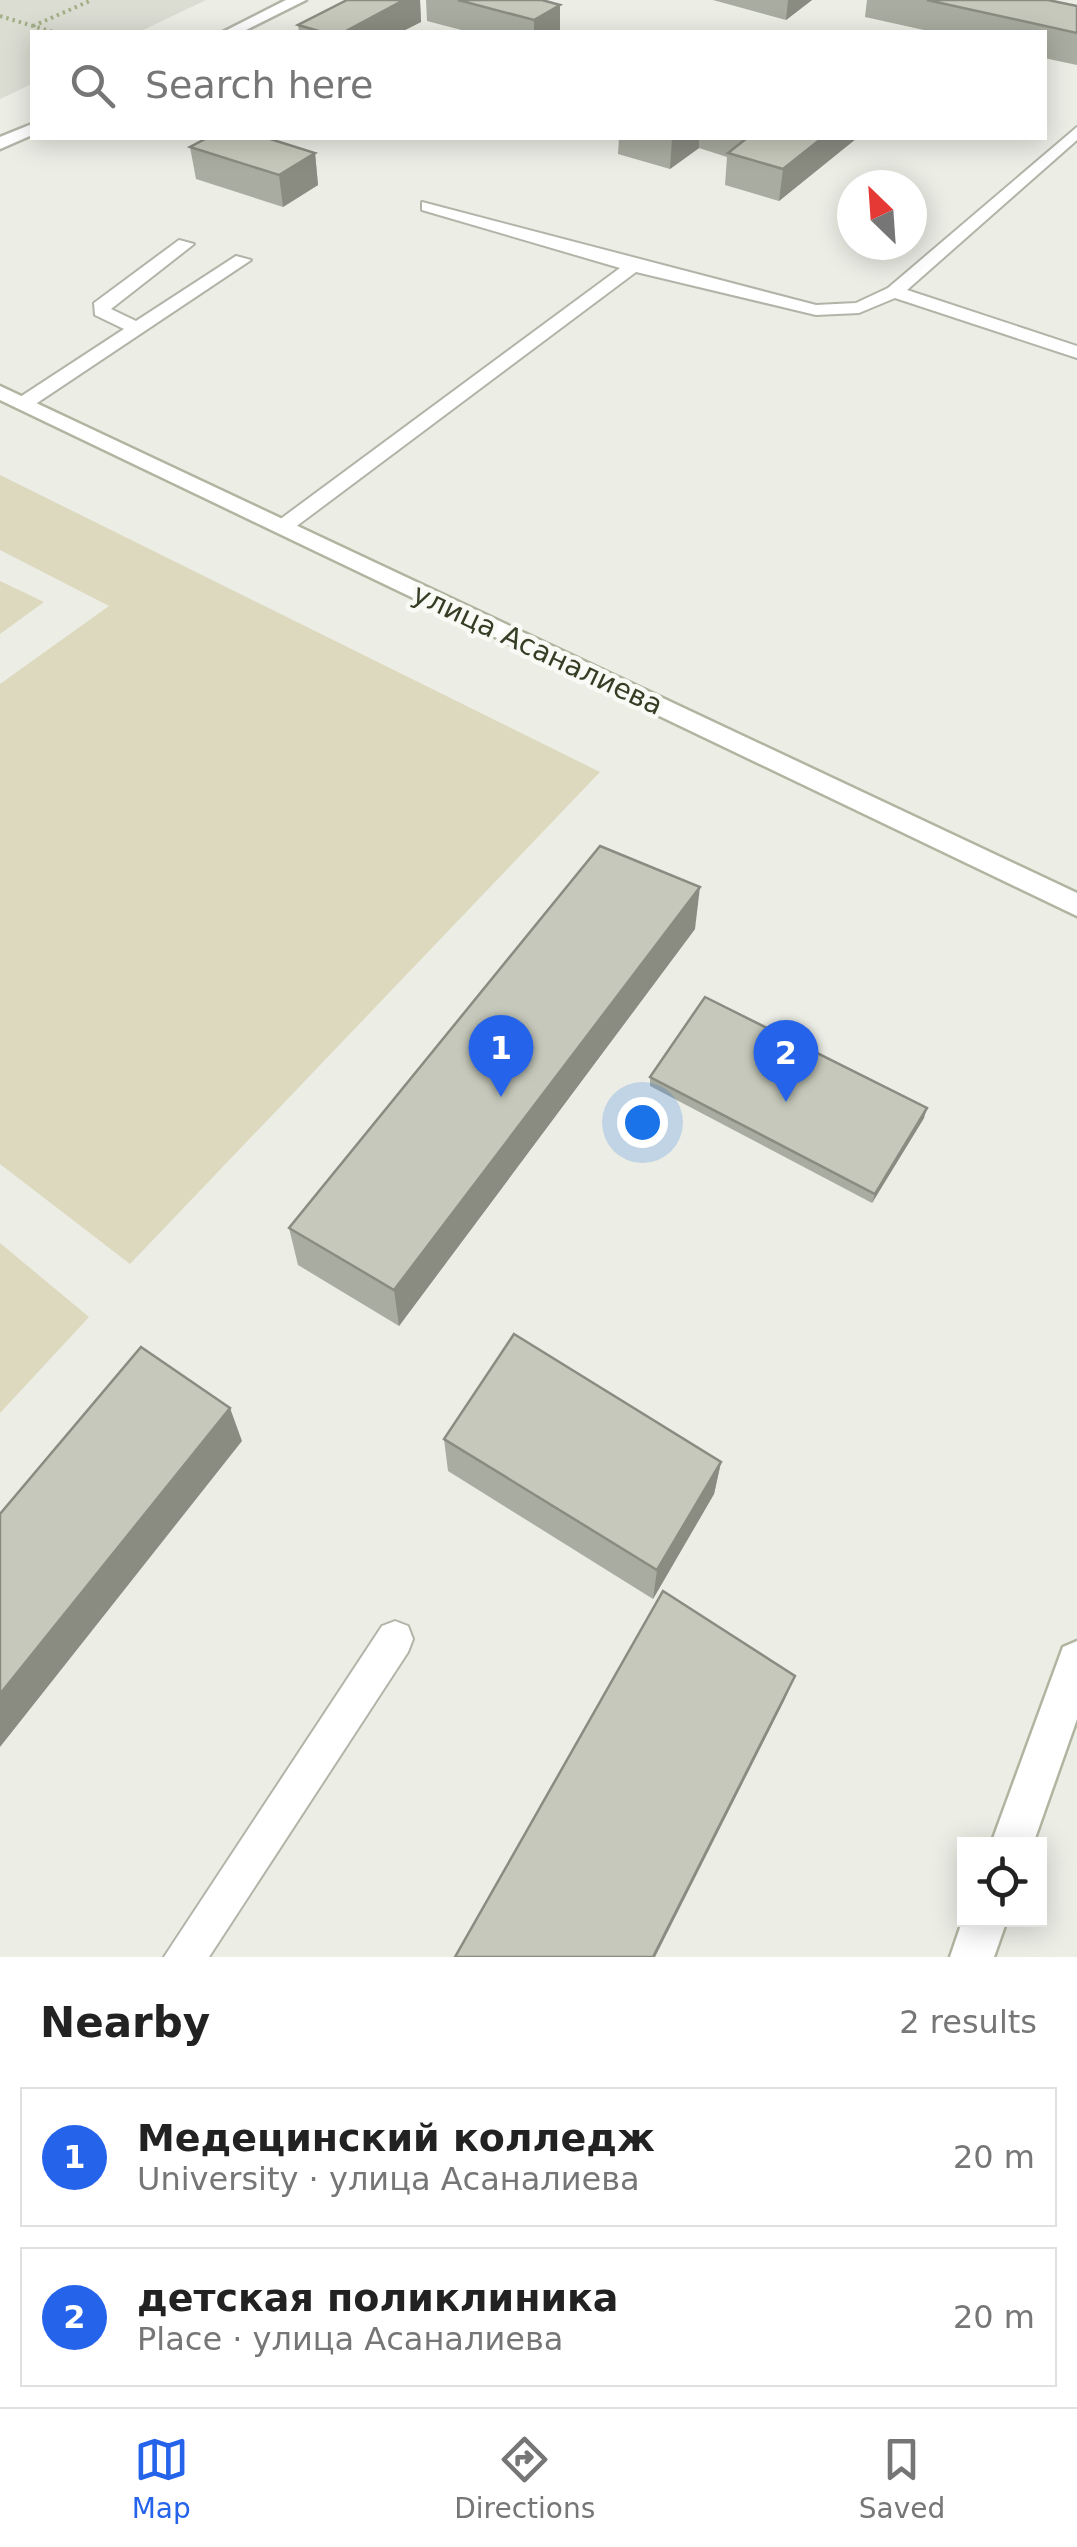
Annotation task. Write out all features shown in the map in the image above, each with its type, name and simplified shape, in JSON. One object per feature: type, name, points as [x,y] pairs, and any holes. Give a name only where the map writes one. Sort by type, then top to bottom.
[{"type":"main road","points":[[235,30],[298,0]]},
{"type":"main road","points":[[0,144],[30,130]]},
{"type":"main road","name":"улица Асаналиева","points":[[0,392],[1077,906]]},
{"type":"main road","points":[[1014,1837],[1077,1662]]},
{"type":"main road","points":[[972,1957],[983,1927]]},
{"type":"lane","points":[[428,206],[634,266],[816,310],[859,308],[894,292],[1077,132]]},
{"type":"lane","points":[[138,328],[101,311],[104,302],[185,244]]},
{"type":"lane","points":[[24,403],[242,260]]},
{"type":"lane","points":[[282,526],[634,266]]},
{"type":"lane","points":[[894,292],[1077,352]]},
{"type":"lane","points":[[186,1957],[395,1640]]},
{"type":"path","points":[[33,26],[92,0]]},
{"type":"path","points":[[0,16],[46,30]]},
{"type":"shaded area","points":[[0,0],[206,0],[143,30],[30,30],[30,85],[0,99]]},
{"type":"shaded area","points":[[0,475],[600,772],[130,1264],[0,1164],[0,684],[109,606],[0,550]]},
{"type":"shaded area","points":[[0,581],[44,602],[0,634]]},
{"type":"shaded area","points":[[0,1243],[89,1317],[0,1413]]},
{"type":"building","points":[[347,0],[404,0],[348,30],[315,30],[298,25]]},
{"type":"building","points":[[458,0],[542,0],[560,5],[534,20]]},
{"type":"building","points":[[927,0],[1048,0],[1077,6],[1077,33]]},
{"type":"building","points":[[203,140],[273,140],[315,153],[279,175],[190,147]]},
{"type":"building","points":[[744,140],[819,140],[783,169],[728,153]]},
{"type":"building","points":[[600,846],[700,887],[394,1290],[289,1228]]},
{"type":"building","points":[[705,997],[927,1108],[875,1194],[650,1077]]},
{"type":"building","points":[[514,1334],[721,1462],[657,1570],[444,1439]]},
{"type":"building","points":[[141,1347],[230,1408],[0,1694],[0,1514]]},
{"type":"building","points":[[663,1591],[795,1676],[653,1957],[455,1957]]},
{"type":"place","name":"Медецинский колледж","points":[[501,1097]]},
{"type":"place","name":"детская поликлиника","points":[[786,1102]]}]
